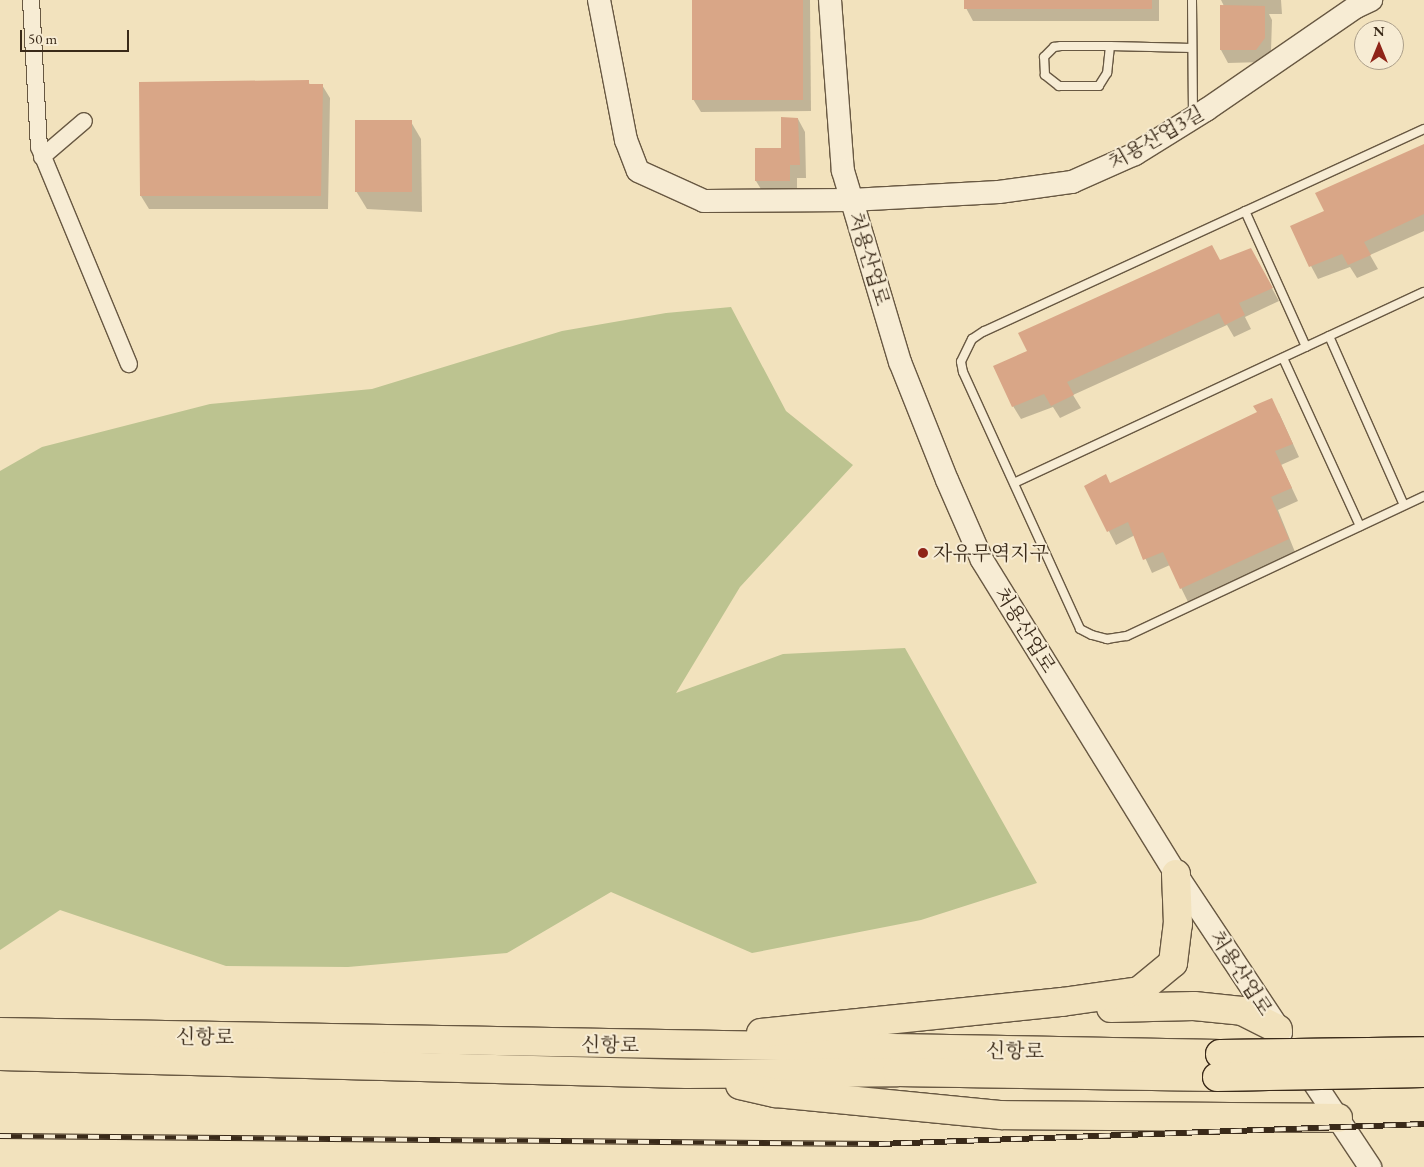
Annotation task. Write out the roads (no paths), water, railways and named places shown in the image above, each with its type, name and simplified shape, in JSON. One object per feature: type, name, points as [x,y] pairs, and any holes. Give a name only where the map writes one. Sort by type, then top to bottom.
[{"type":"highway","points":[[650,1046],[1138,991],[1173,963],[1178,924],[1176,874]]},
{"type":"highway","points":[[982,1010],[1194,1006],[1242,1011],[1278,1029]]},
{"type":"highway","name":"신항로","points":[[0,1032],[650,1046],[1219,1066]]},
{"type":"highway","points":[[1219,1066],[1424,1051]]},
{"type":"highway","name":"신항로","points":[[0,1056],[687,1074],[1219,1066]]},
{"type":"highway","points":[[1219,1066],[1424,1073]]},
{"type":"highway","points":[[687,1074],[776,1092],[1002,1115],[1338,1118]]},
{"type":"main road","name":"처용산업3길","points":[[599,0],[626,140],[638,171],[704,201],[852,200],[999,192],[1072,182],[1135,154],[1193,118],[1356,7],[1371,0]]},
{"type":"main road","name":"처용산업로","points":[[830,0],[843,172],[900,362],[982,560],[1176,874],[1370,1167]]},
{"type":"street","points":[[31,0],[36,126],[42,157],[129,364]]},
{"type":"street","points":[[42,157],[84,121]]},
{"type":"lane","points":[[1192,0],[1193,118]]},
{"type":"lane","points":[[1110,46],[1107,73],[1099,86],[1059,86],[1045,75],[1044,57],[1054,48],[1110,46],[1192,48]]},
{"type":"lane","points":[[1424,129],[972,339],[961,362],[963,372],[1080,629],[1107,639],[1127,636],[1424,496]]},
{"type":"lane","points":[[1245,211],[1306,347]]},
{"type":"lane","points":[[1014,483],[1424,292]]},
{"type":"lane","points":[[1329,336],[1404,505]]},
{"type":"lane","points":[[1283,358],[1360,526]]},
{"type":"railway","points":[[0,1136],[879,1144],[1424,1124]]},
{"type":"place","name":"자유무역지구","points":[[923,553]]}]
